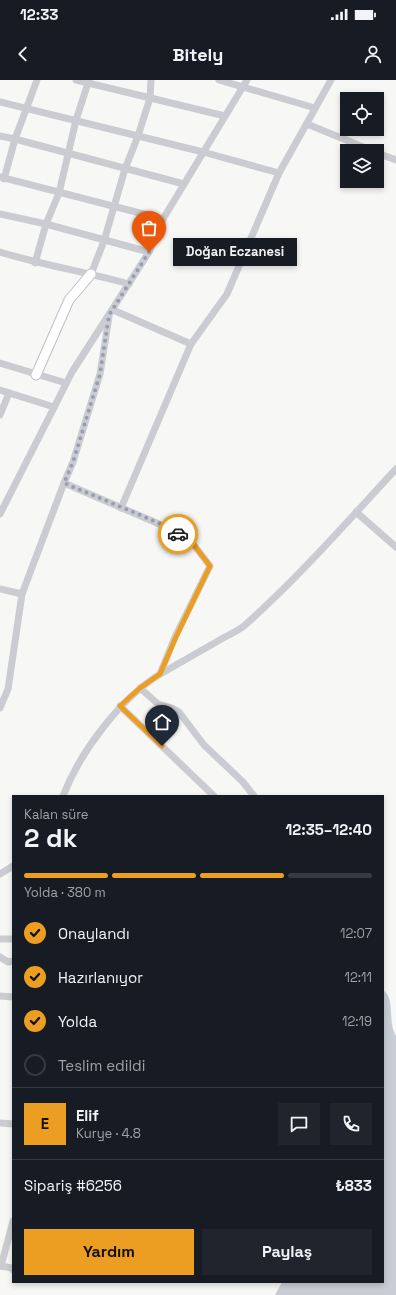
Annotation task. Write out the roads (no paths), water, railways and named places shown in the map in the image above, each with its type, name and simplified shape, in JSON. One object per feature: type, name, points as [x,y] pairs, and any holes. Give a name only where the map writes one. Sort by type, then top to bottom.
[{"type":"main road","points":[[36,375],[69,300],[91,274]]},
{"type":"street","points":[[37,80],[15,138],[2,178],[163,219]]},
{"type":"street","points":[[76,80],[225,116]]},
{"type":"street","points":[[91,274],[104,241],[125,169],[138,136],[150,98],[151,80]]},
{"type":"street","points":[[219,80],[245,83],[315,108]]},
{"type":"street","points":[[121,508],[191,344],[227,294],[279,173],[331,80]]},
{"type":"street","points":[[35,263],[46,224],[59,193],[76,120],[88,82]]},
{"type":"street","points":[[0,514],[66,383],[86,348],[111,313],[149,252],[163,219],[245,83]]},
{"type":"street","points":[[0,102],[203,152],[279,173]]},
{"type":"street","points":[[307,124],[356,144]]},
{"type":"street","points":[[0,136],[15,138],[69,154],[184,184]]},
{"type":"street","points":[[384,156],[396,160]]},
{"type":"street","points":[[0,214],[46,224],[149,252]]},
{"type":"street","points":[[0,252],[35,263],[91,274],[129,284]]},
{"type":"street","points":[[111,313],[191,344]]},
{"type":"street","points":[[0,708],[8,689],[22,594],[73,462],[100,374],[111,313]]},
{"type":"street","points":[[0,363],[66,383]]},
{"type":"street","points":[[0,390],[54,407]]},
{"type":"street","points":[[0,415],[9,393]]},
{"type":"street","points":[[63,795],[72,775],[101,730],[120,706],[140,688],[160,674],[242,627],[324,548],[396,470]]},
{"type":"street","points":[[64,483],[166,526],[194,545],[210,566],[160,674]]},
{"type":"street","points":[[356,512],[396,547]]},
{"type":"street","points":[[0,589],[22,594]]},
{"type":"street","points":[[140,688],[158,704],[172,708],[179,712],[204,745],[243,782],[253,795]]},
{"type":"street","points":[[120,706],[213,795]]},
{"type":"street","points":[[0,874],[12,867]]},
{"type":"street","points":[[0,940],[12,940]]},
{"type":"street","points":[[0,957],[8,962],[12,961]]},
{"type":"street","points":[[0,996],[12,997]]},
{"type":"street","points":[[0,1123],[12,1124]]},
{"type":"street","points":[[12,1225],[1,1266],[12,1268]]},
{"type":"place","name":"Doğan Eczanesi","points":[[149,252]]}]
